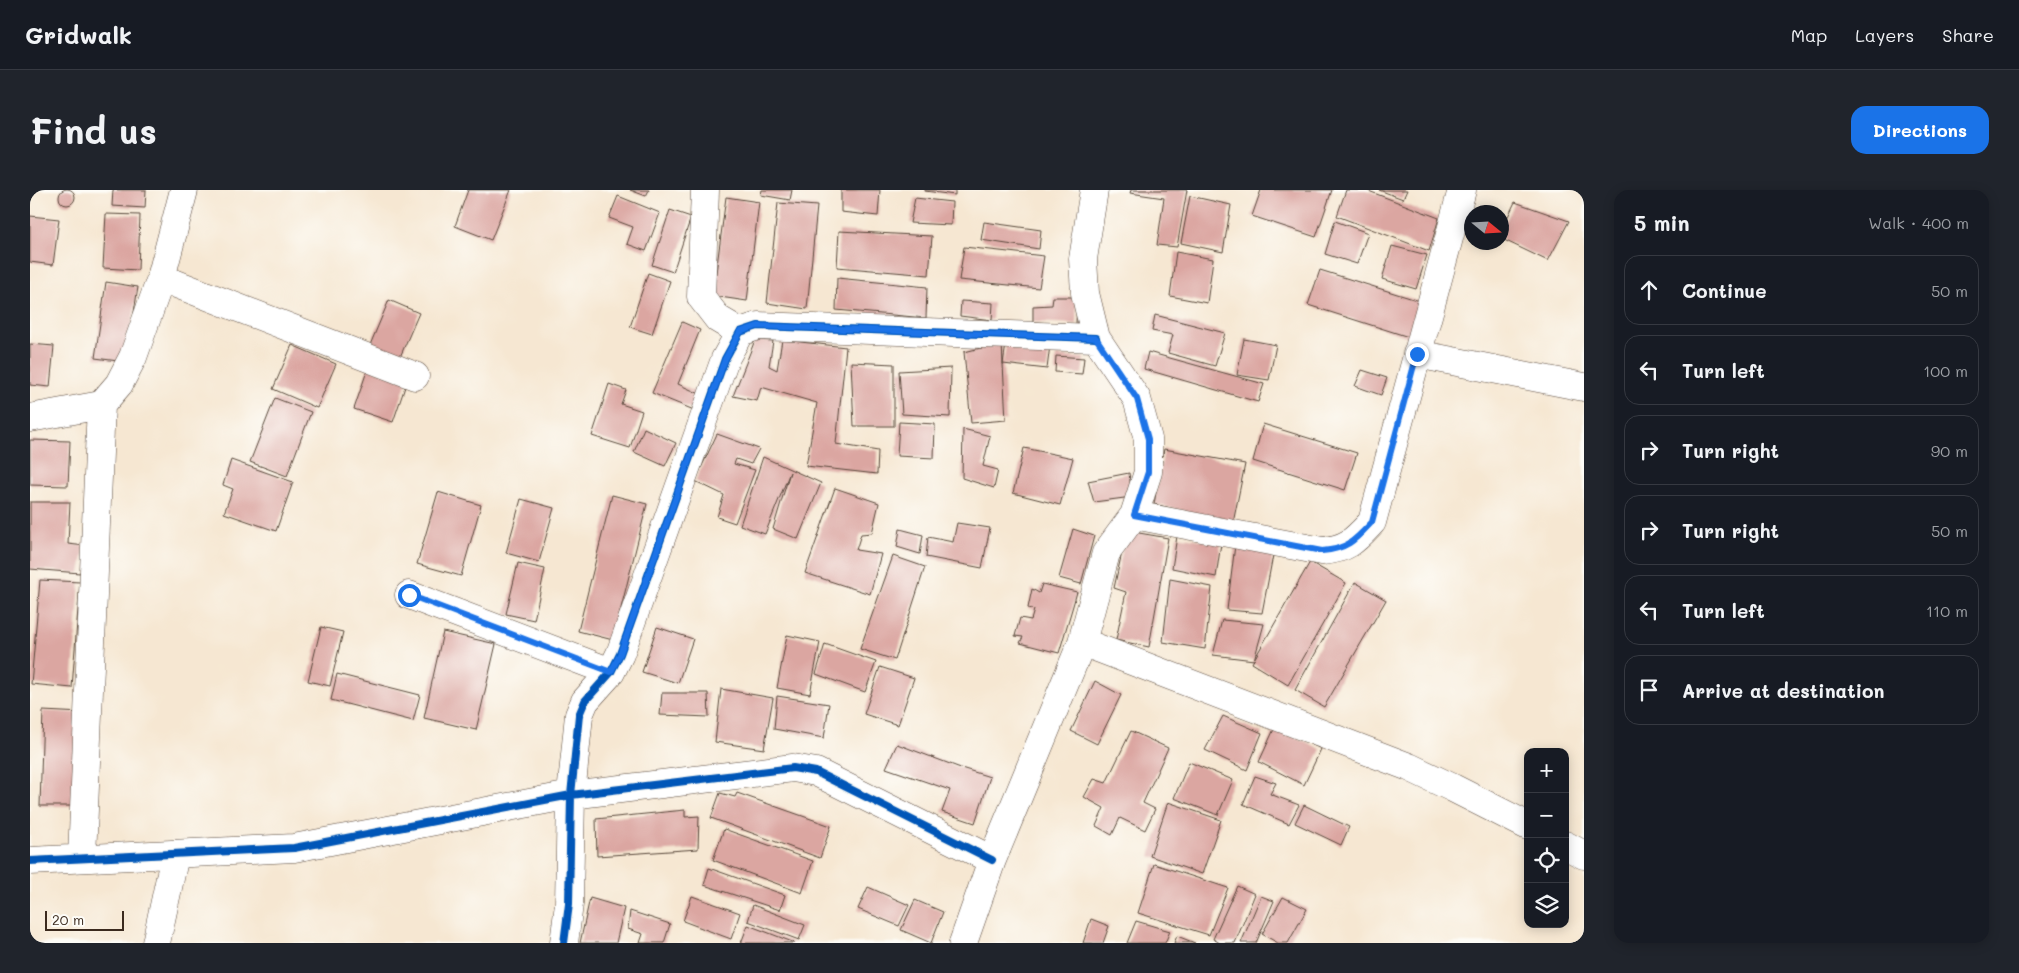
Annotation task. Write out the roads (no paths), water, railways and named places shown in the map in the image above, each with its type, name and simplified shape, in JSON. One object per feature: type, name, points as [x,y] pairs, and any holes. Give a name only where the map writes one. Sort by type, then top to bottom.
[{"type":"street","points":[[82,857],[102,405],[119,384],[133,357],[161,278],[184,190]]},
{"type":"street","points":[[705,190],[700,297],[718,319],[740,332]]},
{"type":"street","points":[[962,943],[992,860],[1082,642],[1106,553],[1134,515],[1148,472],[1148,439],[1137,399],[1096,338],[1085,293],[1083,259],[1094,190]]},
{"type":"street","points":[[1134,515],[1322,551],[1339,549],[1357,538],[1372,522],[1462,190]]},
{"type":"street","points":[[161,278],[415,376]]},
{"type":"street","points":[[564,943],[569,904],[571,795],[579,715],[585,701],[611,672],[620,654],[725,359],[740,332],[758,326],[1096,338]]},
{"type":"street","points":[[1417,354],[1584,387]]},
{"type":"street","points":[[30,418],[102,405]]},
{"type":"street","points":[[409,595],[611,672]]},
{"type":"street","points":[[1082,642],[1409,767],[1524,824]]},
{"type":"street","points":[[30,860],[175,855],[294,848],[571,795],[793,768],[816,772],[992,860]]},
{"type":"street","points":[[1569,847],[1584,855]]},
{"type":"street","points":[[156,943],[175,855]]}]
